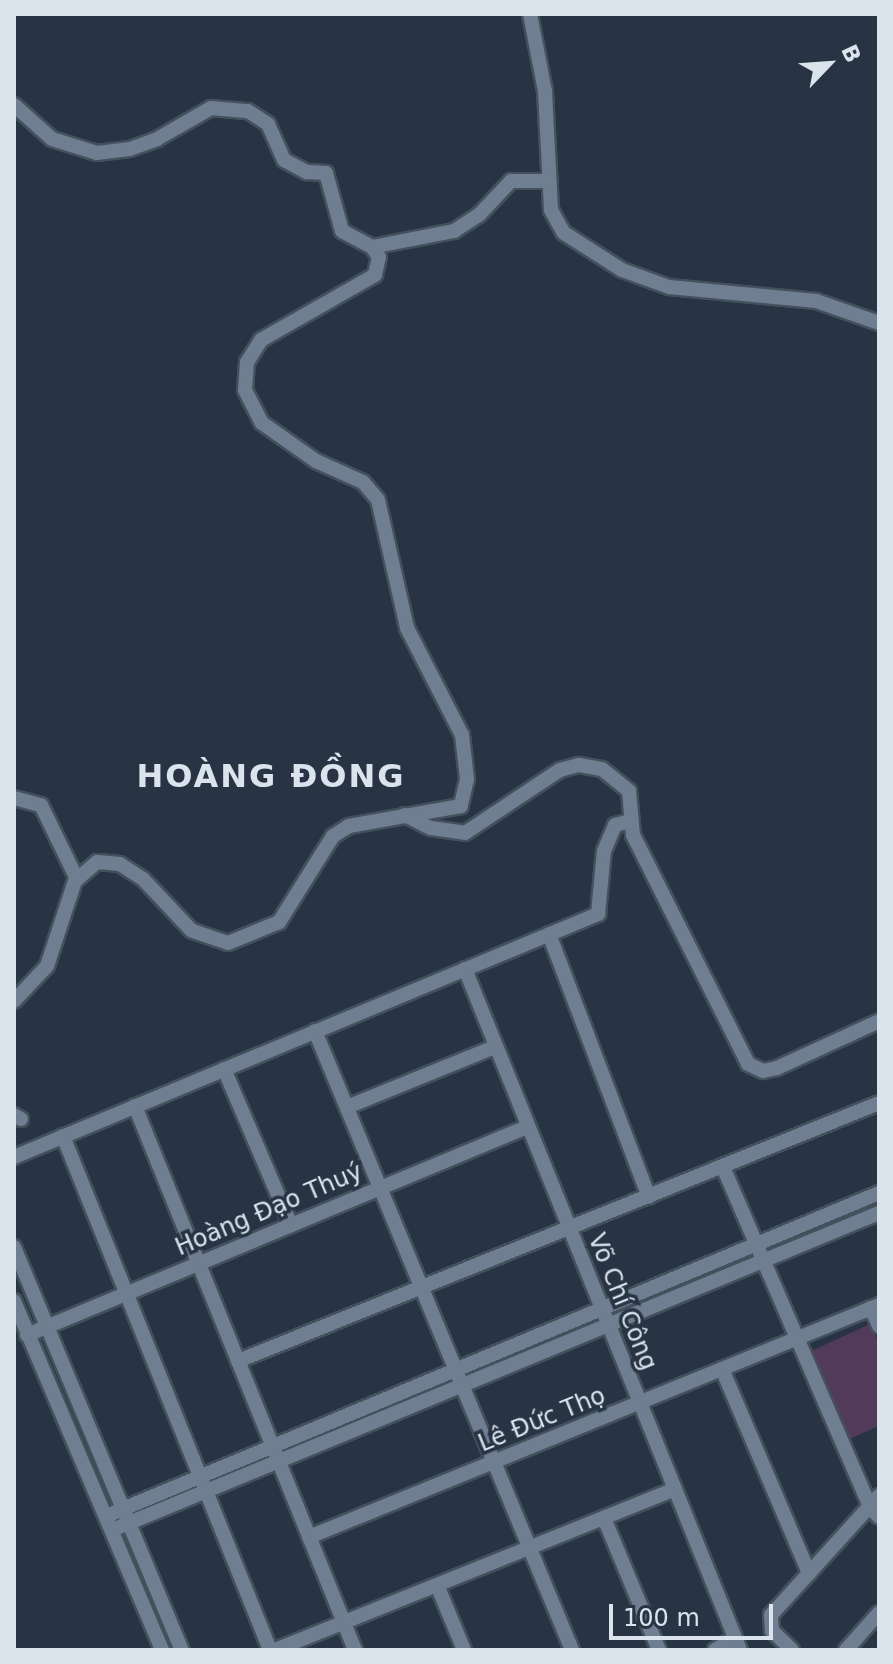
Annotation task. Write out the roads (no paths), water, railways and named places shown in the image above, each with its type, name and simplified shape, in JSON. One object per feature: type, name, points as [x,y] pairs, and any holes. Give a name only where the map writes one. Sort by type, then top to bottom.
[{"type":"street","points":[[530,14],[545,91],[551,210],[564,233],[622,270],[669,287],[816,301],[879,323]]},
{"type":"street","points":[[14,105],[52,139],[97,153],[143,144],[211,108],[257,113],[284,160],[307,172],[326,173],[342,231],[372,247],[379,257],[375,275],[261,340],[247,362],[245,390],[262,423],[316,461],[363,482],[378,500],[407,628],[462,735],[467,779],[461,806],[349,826],[333,836],[279,922],[228,943],[191,930],[143,879],[120,864],[97,862],[77,879],[47,966],[14,1001]]},
{"type":"street","points":[[372,247],[454,231],[479,215],[511,181],[548,181]]},
{"type":"street","points":[[405,815],[431,828],[465,833],[539,781],[579,765],[617,777],[629,791],[631,821],[651,875],[748,1064],[763,1071],[777,1068],[879,1021]]},
{"type":"street","points":[[14,798],[41,805],[77,879]]},
{"type":"street","points":[[14,1157],[598,914],[604,851],[615,825],[631,821]]},
{"type":"street","points":[[549,934],[649,1197]]},
{"type":"street","name":"Võ Chí Công","points":[[465,969],[738,1644]]},
{"type":"street","points":[[315,1031],[572,1650]]},
{"type":"street","points":[[347,1107],[495,1047]]},
{"type":"street","points":[[224,1069],[291,1225]]},
{"type":"street","points":[[238,1361],[420,1284],[649,1197],[879,1103]]},
{"type":"street","points":[[135,1106],[355,1650]]},
{"type":"street","name":"Hoàng Đạo Thuý","points":[[27,1335],[527,1127]]},
{"type":"street","points":[[63,1136],[273,1650],[674,1490]]},
{"type":"street","points":[[723,1167],[796,1337],[876,1507],[809,1573],[769,1618],[772,1631],[792,1650]]},
{"type":"street","points":[[109,1523],[459,1377],[602,1310],[879,1193]]},
{"type":"street","points":[[459,1377],[608,1325],[879,1213]]},
{"type":"street","points":[[14,1247],[182,1650]]},
{"type":"street","points":[[14,1301],[162,1650]]},
{"type":"street","points":[[875,1307],[879,1326]]},
{"type":"street","name":"Lê Đức Thọ","points":[[309,1537],[875,1307]]},
{"type":"street","points":[[722,1369],[809,1573]]},
{"type":"street","points":[[604,1518],[659,1650]]},
{"type":"street","points":[[437,1585],[464,1650]]},
{"type":"street","points":[[846,1650],[879,1613]]},
{"type":"street","points":[[715,1650],[738,1644]]},
{"type":"district","name":"HOÀNG ĐỒNG","points":[[271,776]]}]
